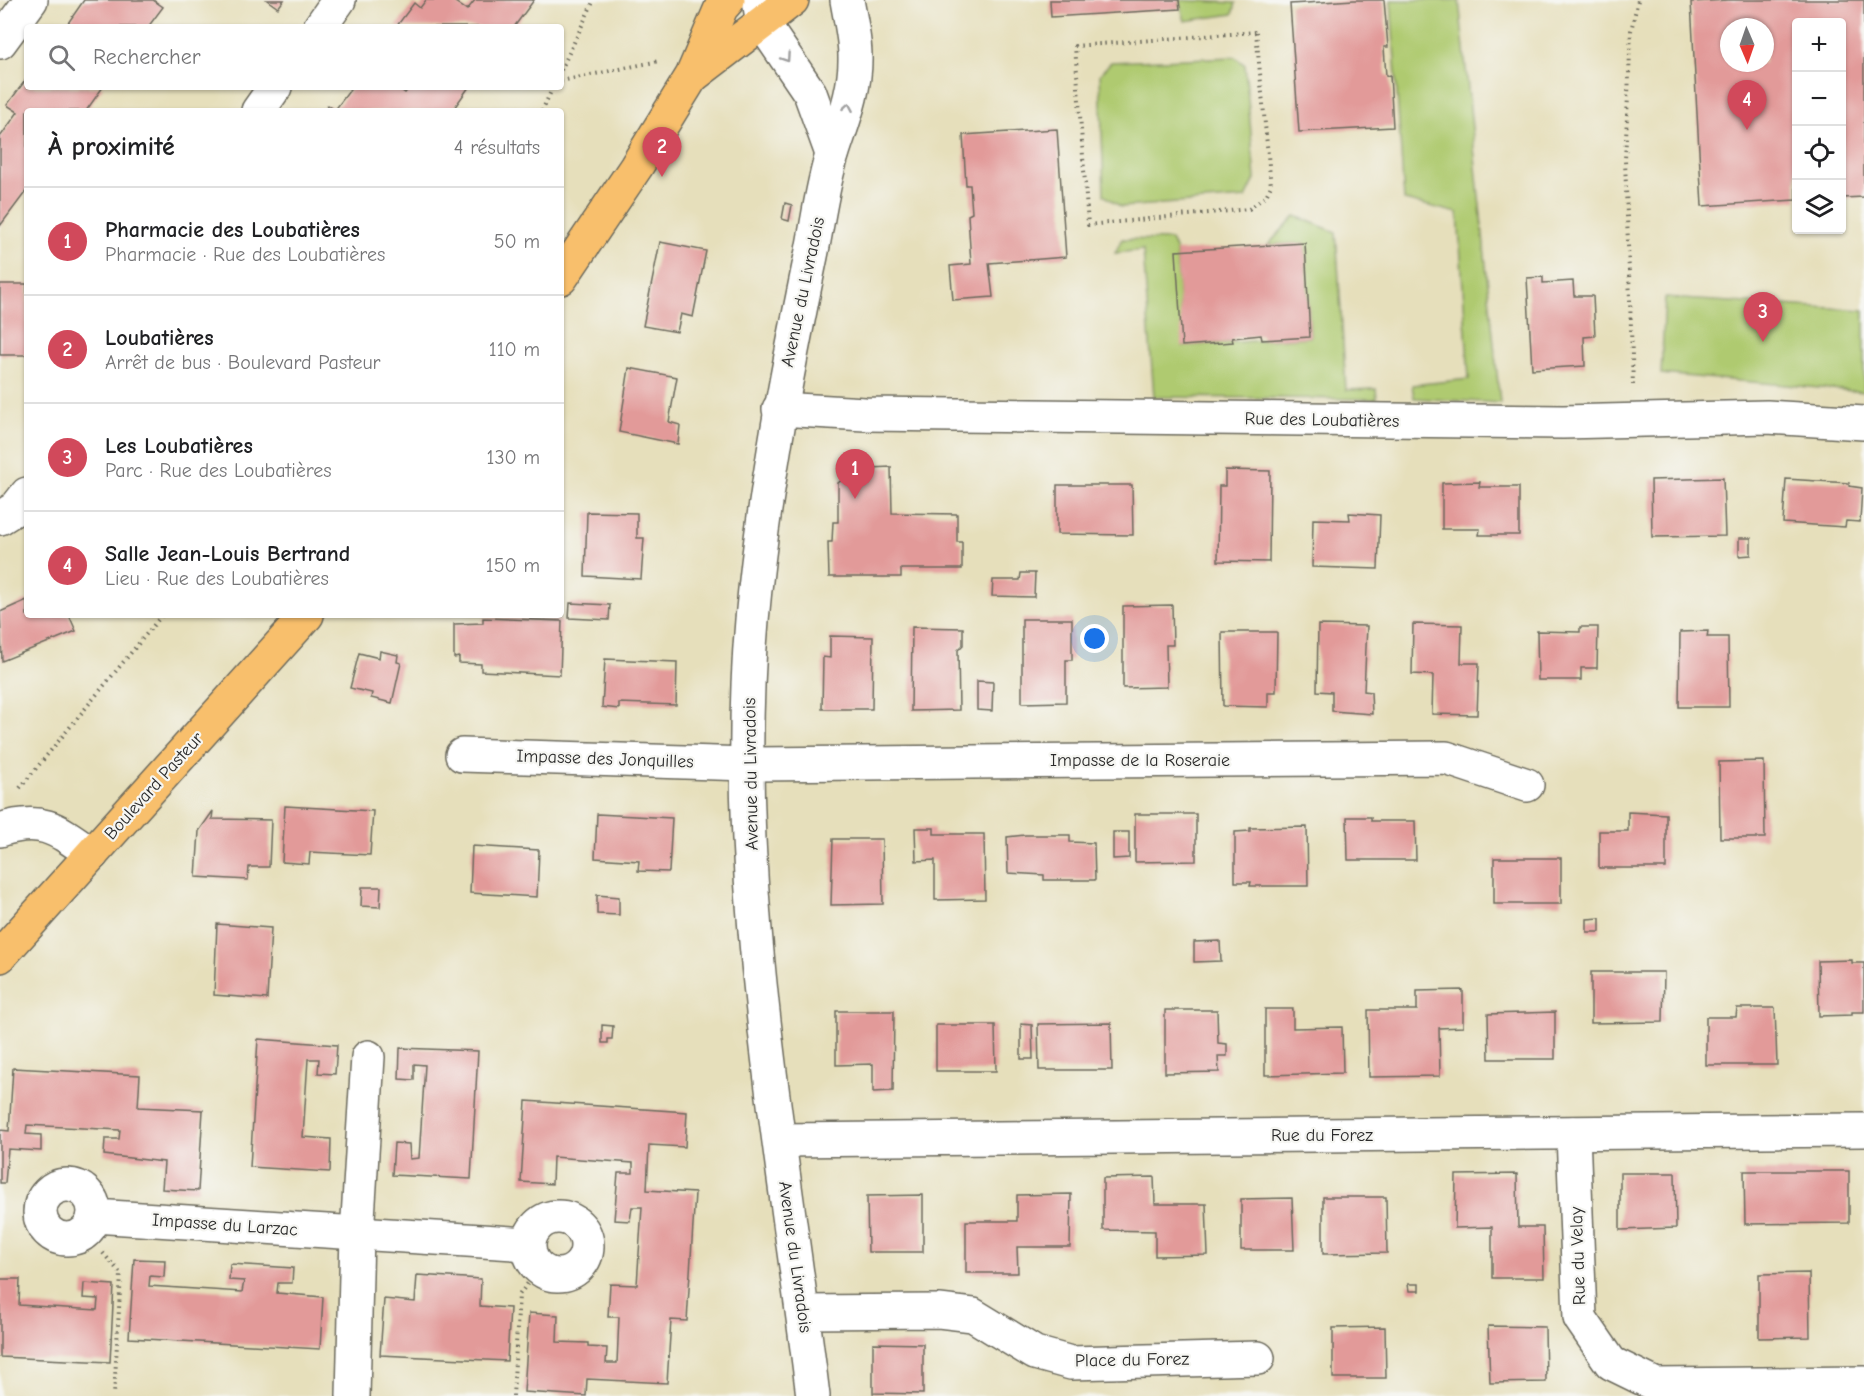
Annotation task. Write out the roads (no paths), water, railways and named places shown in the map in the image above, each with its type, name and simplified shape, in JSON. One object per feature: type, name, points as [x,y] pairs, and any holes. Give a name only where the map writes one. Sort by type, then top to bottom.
[{"type":"main road","points":[[564,274],[636,167],[680,68],[728,0]]},
{"type":"main road","points":[[680,68],[761,12],[792,0]]},
{"type":"main road","name":"Boulevard Pasteur","points":[[0,956],[304,618]]},
{"type":"street","points":[[0,42],[31,0]]},
{"type":"street","points":[[322,24],[339,0]]},
{"type":"street","name":"Avenue du Livradois","points":[[813,1396],[758,977],[748,764],[752,622],[779,410],[832,154],[847,115],[855,57],[848,0]]},
{"type":"street","points":[[761,12],[810,93],[832,154]]},
{"type":"street","points":[[810,93],[855,57]]},
{"type":"street","points":[[260,108],[273,90]]},
{"type":"street","name":"Rue des Loubatières","points":[[779,410],[1030,416],[1635,421],[1767,417],[1864,423]]},
{"type":"street","points":[[0,518],[16,508],[24,498]]},
{"type":"street","name":"Impasse des Jonquilles","points":[[462,755],[748,764]]},
{"type":"street","name":"Impasse de la Roseraie","points":[[748,764],[1446,758],[1527,785]]},
{"type":"street","points":[[0,830],[19,823],[54,827],[92,854]]},
{"type":"street","points":[[353,1396],[357,1234],[368,1057]]},
{"type":"street","name":"Rue du Forez","points":[[780,1140],[1864,1130]]},
{"type":"street","name":"Rue du Velay","points":[[1573,1133],[1580,1318],[1611,1363],[1656,1385],[1864,1383]]},
{"type":"street","name":"Impasse du Larzac","points":[[89,1224],[357,1234],[533,1256]]},
{"type":"street","name":"Place du Forez","points":[[803,1312],[939,1311],[973,1315],[1035,1353],[1071,1363],[1258,1358]]},
{"type":"place","name":"Salle Jean-Louis Bertrand","points":[[1747,130]]},
{"type":"place","name":"Loubatières","points":[[662,177]]},
{"type":"place","name":"Les Loubatières","points":[[1763,342]]},
{"type":"place","name":"Pharmacie des Loubatières","points":[[855,499]]}]
